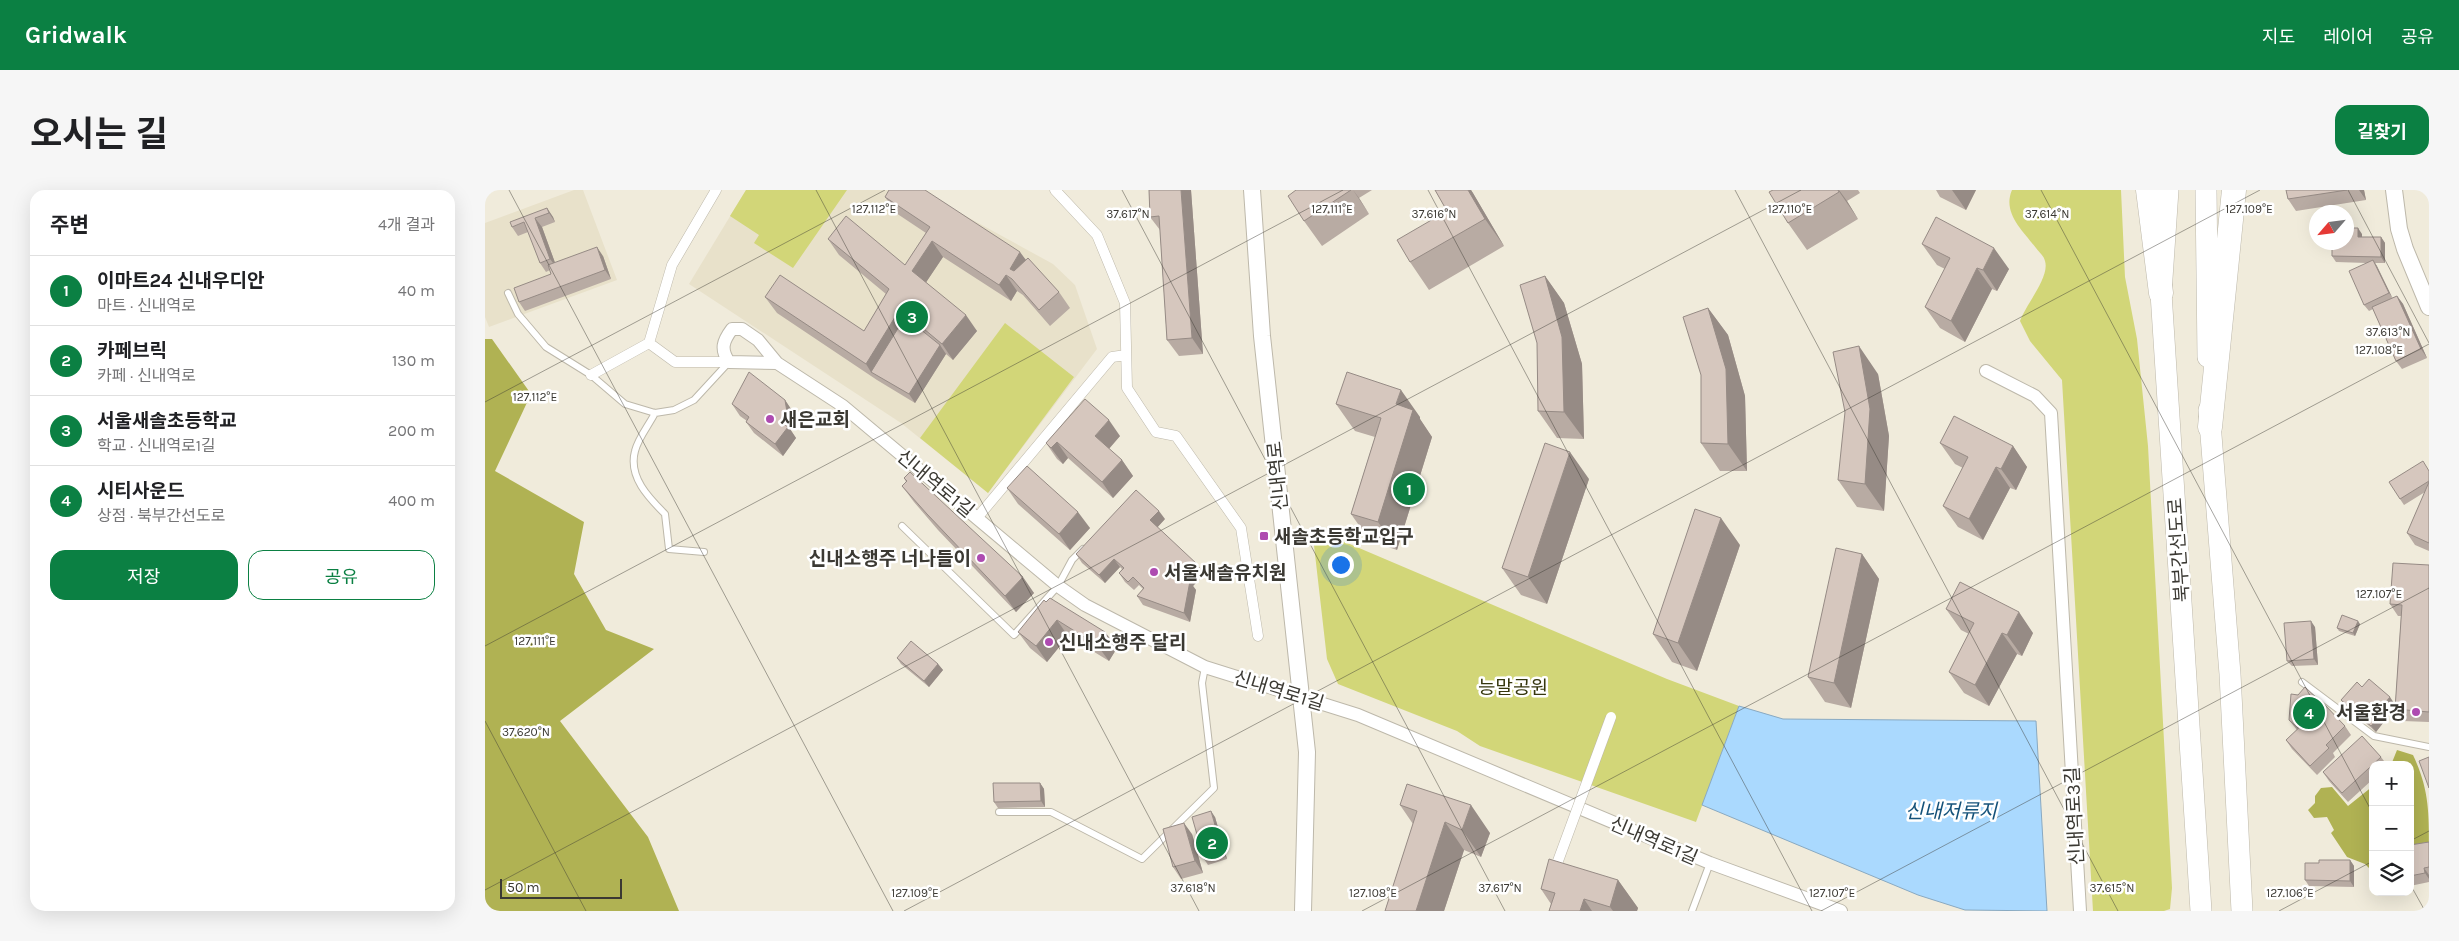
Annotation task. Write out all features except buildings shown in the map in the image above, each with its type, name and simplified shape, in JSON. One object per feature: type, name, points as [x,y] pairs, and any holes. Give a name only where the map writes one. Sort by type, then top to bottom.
[{"type":"highway","points":[[2148,190],[2161,293]]},
{"type":"highway","name":"북부간선도로","points":[[2168,190],[2161,293],[2201,911]]},
{"type":"highway","points":[[2206,190],[2210,427],[2230,674],[2241,911]]},
{"type":"highway","points":[[2210,427],[2234,190]]},
{"type":"street","points":[[591,375],[649,343],[672,265],[715,190]]},
{"type":"street","points":[[1055,190],[1097,235],[1125,303],[1127,388],[1156,432],[1176,436],[1241,528],[1258,636]]},
{"type":"street","name":"신내역로","points":[[1252,190],[1262,336],[1307,752],[1303,911]]},
{"type":"street","points":[[2394,190],[2399,229],[2405,249],[2429,307]]},
{"type":"street","name":"신내역로1길","points":[[729,362],[724,354],[723,341],[732,329],[742,329],[758,340],[777,363],[843,406],[1058,586],[1085,606],[1205,667],[1358,715],[1709,863],[1841,911]]},
{"type":"street","points":[[649,343],[675,362],[777,363]]},
{"type":"street","points":[[977,518],[1112,357],[1126,355]]},
{"type":"street","name":"신내역로3길","points":[[1986,371],[2035,396],[2051,413],[2080,911]]},
{"type":"street","points":[[1558,861],[1611,717]]},
{"type":"lane","points":[[508,293],[518,314],[546,347],[591,375],[625,404],[655,413],[673,410],[694,400],[729,362]]},
{"type":"lane","points":[[655,413],[635,451],[635,474],[646,495],[665,514],[669,550],[704,552]]},
{"type":"lane","points":[[902,526],[1014,635],[1058,586],[1072,560],[1085,546]]},
{"type":"lane","points":[[999,812],[1051,812],[1141,860],[1214,788],[1202,684],[1205,667]]},
{"type":"lane","points":[[2302,682],[2374,736],[2429,747]]},
{"type":"lane","points":[[1692,911],[1709,863]]},
{"type":"shaded area","points":[[574,190],[583,190],[617,280],[489,327],[485,317],[485,223]]},
{"type":"shaded area","points":[[746,190],[918,190],[1053,264],[1075,285],[1097,349],[988,493],[901,423],[689,284]]},
{"type":"shaded area","points":[[485,339],[492,339],[531,394],[495,471],[584,522],[574,574],[606,630],[654,649],[560,721],[648,837],[679,911],[485,911]]},
{"type":"shaded area","points":[[2397,750],[2413,755],[2427,800],[2429,848],[2414,851],[2414,761],[2393,761]]},
{"type":"shaded area","points":[[2332,787],[2348,806],[2369,789],[2369,868],[2365,864],[2347,857],[2331,833],[2334,830],[2327,817],[2314,818],[2308,810],[2315,803],[2315,796],[2321,788]]},
{"type":"green space","points":[[746,190],[847,190],[793,268],[754,243],[759,235],[730,216]]},
{"type":"green space","points":[[2012,190],[2121,190],[2125,277],[2137,339],[2148,446],[2172,888],[2170,909],[2164,911],[2093,911],[2062,380],[2030,341],[2020,321],[2041,283],[2046,267],[2044,257],[2015,221],[2010,206]]},
{"type":"green space","points":[[1005,323],[1074,377],[988,493],[920,438]]},
{"type":"green space","name":"능말공원","points":[[1312,528],[1667,679],[1739,706],[1696,822],[1480,746],[1457,731],[1338,684],[1327,659]]},
{"type":"water","name":"신내저류지","points":[[1739,706],[1783,719],[2036,721],[2047,911],[1965,910],[1918,895],[1702,805]]},
{"type":"place","name":"서울새솔초등학교","points":[[912,317]]},
{"type":"place","name":"새은교회","points":[[770,419]]},
{"type":"place","name":"이마트24 신내우디안","points":[[1409,489]]},
{"type":"place","name":"새솔초등학교입구","points":[[1264,536]]},
{"type":"place","name":"신내소행주 너나들이","points":[[981,558]]},
{"type":"place","name":"서울새솔유치원","points":[[1154,572]]},
{"type":"place","name":"신내소행주 달리","points":[[1049,642]]},
{"type":"place","name":"서울환경","points":[[2416,712]]},
{"type":"place","name":"시티사운드","points":[[2309,713]]},
{"type":"place","name":"카페브릭","points":[[1212,843]]}]
